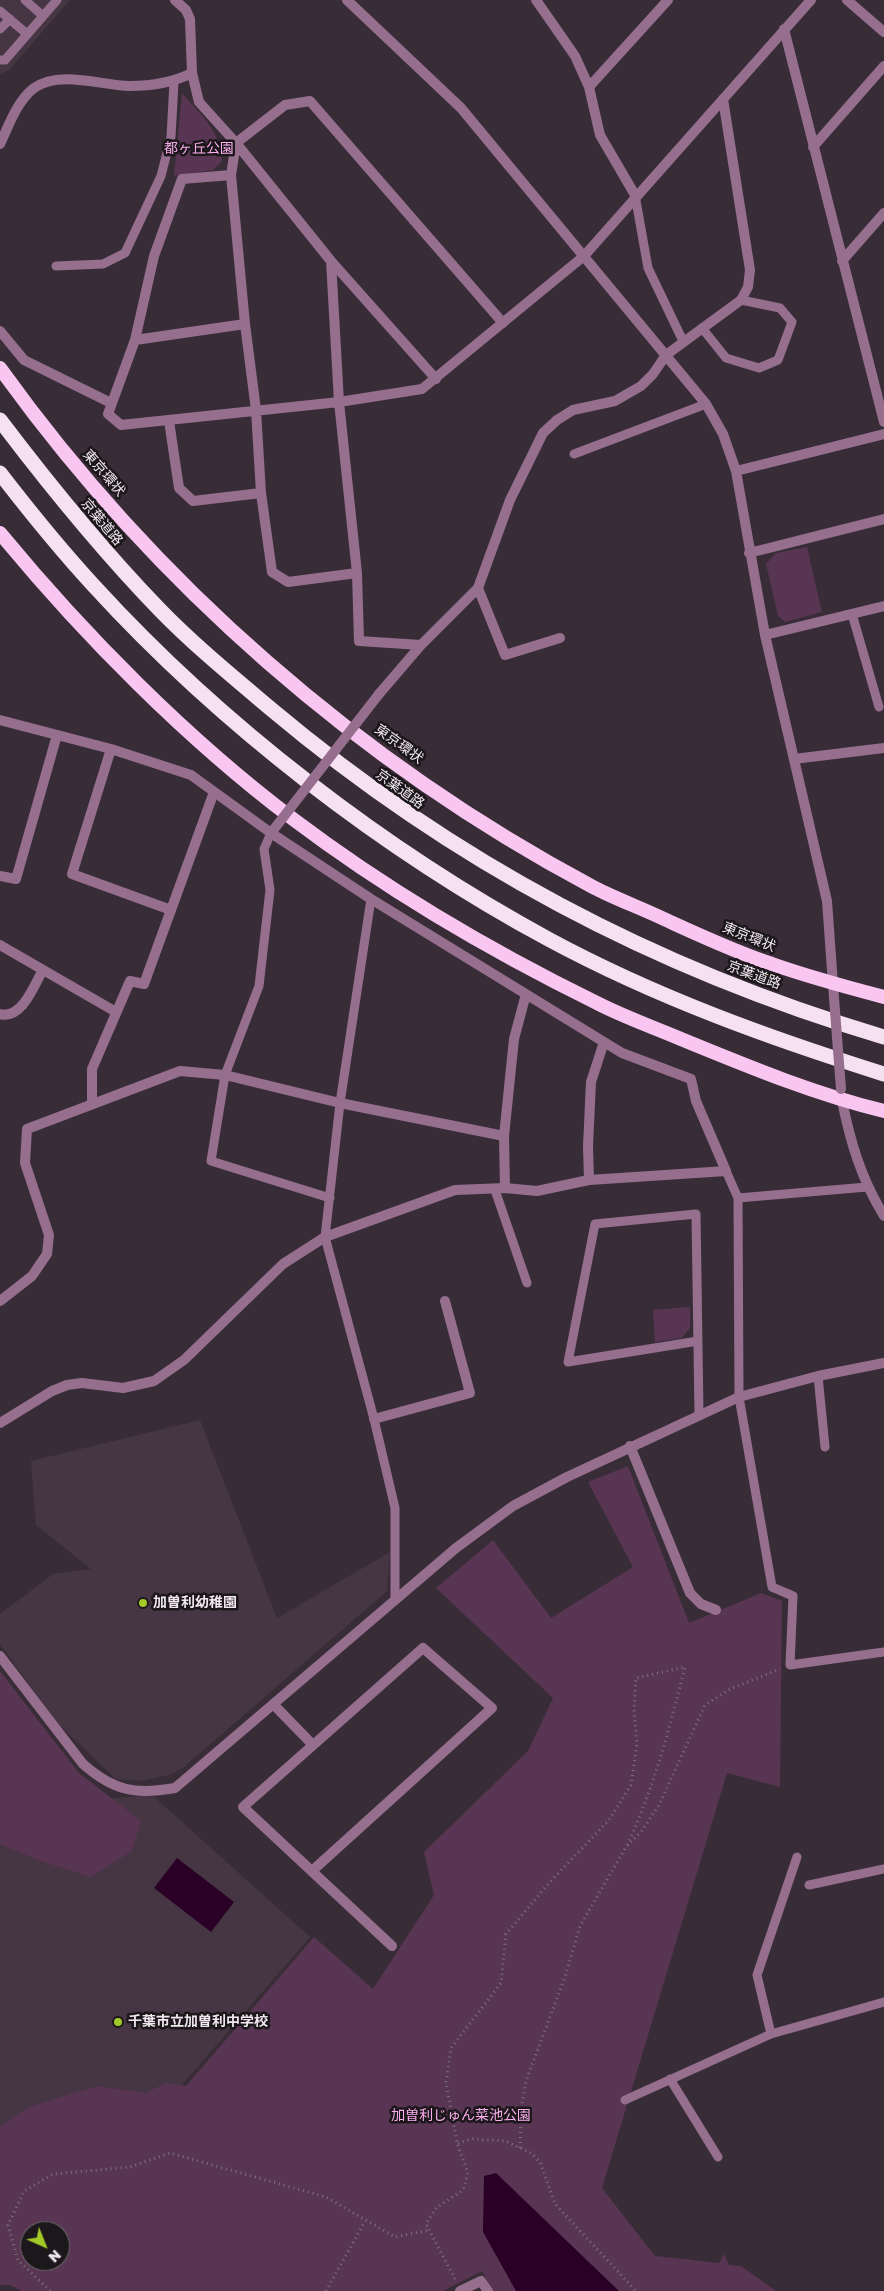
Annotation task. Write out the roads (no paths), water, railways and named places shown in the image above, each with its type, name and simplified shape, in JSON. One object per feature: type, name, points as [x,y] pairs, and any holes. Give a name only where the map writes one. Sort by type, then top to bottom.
[{"type":"highway","name":"東京環状","points":[[0,368],[67,456],[130,527],[213,614],[322,707],[395,763],[520,845],[596,888],[770,964],[884,997]]},
{"type":"highway","name":"京葉道路","points":[[0,420],[93,538],[162,612],[230,676],[287,723],[350,773],[420,823],[552,902],[648,950],[731,984],[884,1037]]},
{"type":"highway","points":[[0,473],[94,586],[195,686],[334,802],[413,858],[551,940],[633,980],[738,1025],[884,1074]]},
{"type":"highway","points":[[0,533],[115,660],[214,755],[293,819],[386,884],[501,954],[599,1004],[716,1053],[884,1111]]},
{"type":"street","points":[[175,0],[186,10],[190,19],[192,73],[199,102],[236,143],[332,261],[436,380]]},
{"type":"street","points":[[347,0],[460,108],[706,404],[723,434],[736,471],[765,635],[827,901],[842,1095],[851,1144],[867,1187],[884,1216]]},
{"type":"street","points":[[536,0],[575,56],[589,87],[600,135],[635,195]]},
{"type":"street","points":[[589,87],[668,0]]},
{"type":"street","points":[[231,175],[182,179],[154,256],[135,340],[108,414],[121,425],[339,402],[422,389],[436,380],[584,256],[635,195],[811,0]]},
{"type":"street","points":[[847,0],[884,32]]},
{"type":"street","points":[[784,29],[884,422]]},
{"type":"street","points":[[813,147],[884,66]]},
{"type":"street","points":[[0,144],[22,101],[34,88],[49,82],[66,80],[129,86],[174,82],[192,73]]},
{"type":"street","points":[[271,833],[379,694],[421,645],[478,588],[510,500],[543,433],[556,420],[573,410],[615,401],[641,386],[654,374],[666,355],[682,341],[741,300],[748,287],[750,270],[723,99]]},
{"type":"street","points":[[357,573],[288,582],[272,572],[261,493],[256,410],[245,324],[231,175],[236,143],[285,104],[310,101],[503,323]]},
{"type":"street","points":[[842,261],[884,213]]},
{"type":"street","points":[[332,261],[339,402],[357,573],[359,641],[421,645]]},
{"type":"street","points":[[135,340],[245,324]]},
{"type":"street","points":[[0,331],[24,360],[111,403]]},
{"type":"street","points":[[169,421],[179,488],[193,501],[261,493]]},
{"type":"street","points":[[736,471],[884,434]]},
{"type":"street","points":[[749,553],[884,519]]},
{"type":"street","points":[[478,588],[505,655],[560,638]]},
{"type":"street","points":[[765,635],[884,606]]},
{"type":"street","points":[[0,720],[110,749],[191,775],[271,833],[371,899],[622,1053],[691,1079],[696,1101],[726,1170],[590,1180],[537,1191],[500,1189],[455,1190],[325,1237],[283,1264],[184,1360],[154,1381],[123,1388],[82,1384],[67,1385],[52,1391],[0,1423]]},
{"type":"street","points":[[0,876],[16,879],[56,735]]},
{"type":"street","points":[[794,759],[884,748]]},
{"type":"street","points":[[110,749],[72,874],[171,910]]},
{"type":"street","points":[[92,1104],[92,1069],[130,981],[144,984],[214,792]]},
{"type":"street","points":[[0,945],[116,1012]]},
{"type":"street","points":[[0,1014],[5,1016],[19,1010],[43,970]]},
{"type":"street","points":[[500,1189],[514,1039],[526,994]]},
{"type":"street","points":[[590,1180],[588,1146],[591,1082],[604,1042]]},
{"type":"street","points":[[0,1301],[32,1276],[46,1254],[49,1235],[25,1163],[27,1128],[180,1071],[225,1075],[340,1103],[504,1136]]},
{"type":"street","points":[[374,1419],[470,1393],[445,1301]]},
{"type":"street","points":[[0,1656],[83,1764],[95,1774],[122,1790],[149,1793],[175,1788],[456,1548],[514,1506],[630,1446],[739,1397],[818,1376],[884,1363]]},
{"type":"street","points":[[630,1446],[690,1593],[701,1604],[716,1610]]},
{"type":"street","points":[[312,1871],[492,1708],[423,1648],[312,1744],[243,1807],[392,1946]]},
{"type":"street","points":[[274,1705],[312,1744]]},
{"type":"street","points":[[461,2291],[481,2281],[488,2291]]},
{"type":"lane","points":[[2,61],[57,0]]},
{"type":"lane","points":[[28,1],[43,16]]},
{"type":"lane","points":[[0,11],[27,34]]},
{"type":"lane","points":[[0,29],[10,19]]},
{"type":"lane","points":[[56,266],[103,264],[125,253],[161,176],[171,138],[174,82]]},
{"type":"lane","points":[[635,195],[648,268],[682,341]]},
{"type":"lane","points":[[702,328],[726,358],[759,368],[778,360],[792,322],[780,308],[741,300]]},
{"type":"lane","points":[[574,454],[706,404]]},
{"type":"lane","points":[[852,614],[879,707]]},
{"type":"lane","points":[[271,833],[264,849],[270,890],[259,986],[225,1075],[211,1160],[330,1198]]},
{"type":"lane","points":[[371,899],[340,1103],[325,1237],[374,1419],[395,1508],[395,1599]]},
{"type":"lane","points":[[726,1170],[738,1198],[739,1397],[772,1587],[793,1596],[790,1665],[884,1652]]},
{"type":"lane","points":[[738,1198],[867,1187]]},
{"type":"lane","points":[[500,1189],[527,1283]]},
{"type":"lane","points":[[698,1341],[568,1362],[596,1224],[696,1214],[698,1341],[699,1414]]},
{"type":"lane","points":[[818,1376],[825,1447]]},
{"type":"lane","points":[[771,2034],[756,1975],[797,1857]]},
{"type":"lane","points":[[809,1885],[884,1869]]},
{"type":"lane","points":[[625,2100],[771,2034],[884,2002]]},
{"type":"lane","points":[[670,2079],[718,2157]]},
{"type":"place","name":"加曽利幼稚園","points":[[143,1603]]},
{"type":"place","name":"千葉市立加曽利中学校","points":[[118,2022]]},
{"type":"park label","name":"都ヶ丘公園","points":[[199,149]]},
{"type":"park label","name":"加曽利じゅん菜池公園","points":[[461,2116]]}]
